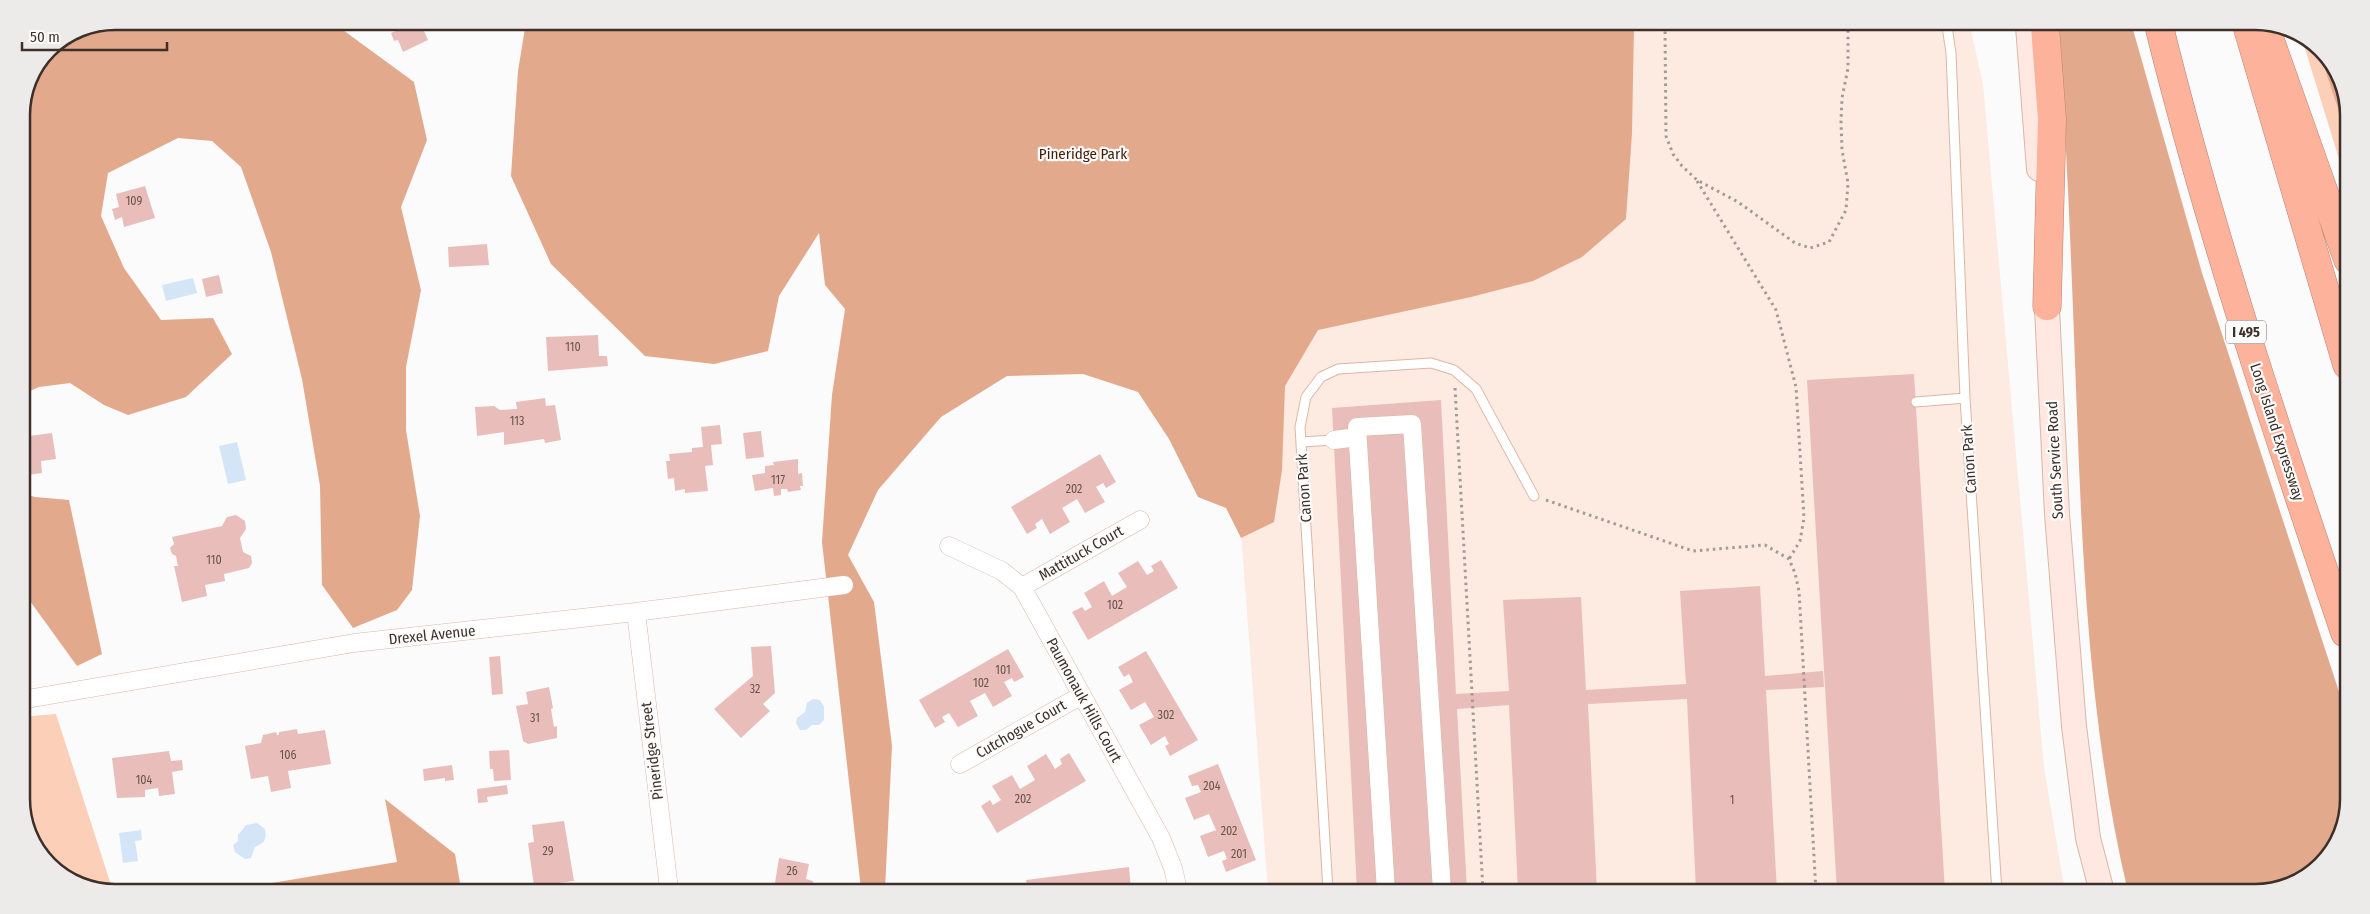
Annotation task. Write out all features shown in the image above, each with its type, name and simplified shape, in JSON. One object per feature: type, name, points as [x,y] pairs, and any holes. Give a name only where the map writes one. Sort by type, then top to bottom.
[{"type":"highway","points":[[2045,30],[2052,119],[2047,306]]},
{"type":"highway","name":"Long Island Expressway","points":[[2160,30],[2184,128],[2272,420],[2340,618]]},
{"type":"highway","points":[[2248,30],[2340,341]]},
{"type":"highway","points":[[2267,31],[2340,237]]},
{"type":"main road","name":"South Service Road","points":[[2028,30],[2038,137],[2057,514],[2074,726],[2088,838],[2100,884]]},
{"type":"street","points":[[1386,884],[1357,427],[1412,424],[1442,884]]},
{"type":"street","points":[[1334,440],[1358,437]]},
{"type":"street","name":"Mattituck Court","points":[[1022,587],[1140,520]]},
{"type":"street","name":"Paumonauk Hills Court","points":[[949,546],[1002,571],[1022,587],[1161,838],[1173,868],[1177,884]]},
{"type":"street","name":"Drexel Avenue","points":[[30,699],[354,644],[636,612],[844,585]]},
{"type":"street","name":"Pineridge Street","points":[[636,612],[668,884]]},
{"type":"street","name":"Cutchogue Court","points":[[960,764],[1082,695]]},
{"type":"lane","name":"Canon Park","points":[[1947,30],[1951,53],[1965,398],[1996,884]]},
{"type":"lane","name":"Canon Park","points":[[1328,884],[1300,427],[1306,397],[1321,377],[1338,369],[1431,364],[1454,370],[1476,389],[1534,496]]},
{"type":"lane","points":[[1916,402],[1965,398]]},
{"type":"lane","points":[[1301,442],[1334,440]]},
{"type":"path","points":[[1665,30],[1666,136],[1673,154],[1682,166],[1697,180],[1738,202],[1795,243],[1810,248],[1829,242],[1846,210],[1848,183],[1842,150],[1841,121],[1842,98],[1848,68],[1848,30]]},
{"type":"path","points":[[1697,180],[1776,310],[1793,377],[1804,518],[1800,541],[1789,559]]},
{"type":"path","points":[[1454,370],[1483,884]]},
{"type":"path","points":[[1534,496],[1693,551],[1765,545],[1789,559],[1799,590],[1816,884]]},
{"type":"shaded area","points":[[1462,30],[1971,30],[1983,84],[2044,768],[2064,884],[1268,884],[1212,148]]},
{"type":"shaded area","points":[[2304,46],[2322,63],[2329,73],[2337,93],[2340,110],[2340,162]]},
{"type":"shaded area","points":[[56,714],[111,883],[88,879],[68,870],[59,863],[41,841],[30,804],[30,716]]},
{"type":"green space","points":[[115,30],[343,30],[414,82],[427,140],[401,207],[421,290],[406,367],[406,430],[420,516],[412,590],[397,610],[353,628],[322,585],[320,486],[302,379],[271,252],[241,167],[212,141],[178,138],[108,173],[101,216],[124,268],[161,320],[213,318],[232,354],[186,397],[128,415],[104,405],[70,383],[39,387],[30,391],[30,115],[32,99],[44,68],[68,44],[99,32]]},
{"type":"green space","name":"Pineridge Park","points":[[525,30],[1634,30],[1632,133],[1626,219],[1582,257],[1533,281],[1471,297],[1318,330],[1285,386],[1282,470],[1274,522],[1241,538],[1226,508],[1198,497],[1169,439],[1138,392],[1083,374],[1007,376],[941,417],[878,490],[848,555],[874,602],[892,746],[885,884],[860,884],[822,542],[832,395],[845,309],[825,285],[819,233],[779,296],[768,351],[714,364],[645,356],[551,264],[511,176],[518,71]]},
{"type":"green space","points":[[2058,30],[2133,30],[2202,273],[2340,695],[2340,799],[2335,826],[2322,851],[2307,866],[2292,875],[2271,882],[2255,884],[2126,884],[2105,774],[2097,715],[2086,595]]},
{"type":"green space","points":[[2324,66],[2337,93],[2340,115]]},
{"type":"green space","points":[[30,496],[69,500],[102,654],[77,666],[30,601]]},
{"type":"green space","points":[[385,799],[455,854],[460,884],[266,884],[397,862]]},
{"type":"water","points":[[193,278],[197,293],[166,301],[162,285]]},
{"type":"water","points":[[237,442],[246,480],[228,484],[219,446]]},
{"type":"water","points":[[813,699],[820,700],[824,707],[824,720],[819,725],[812,725],[806,730],[800,730],[796,723],[797,718],[805,712],[807,703]]},
{"type":"water","points":[[257,823],[265,829],[265,839],[263,843],[255,847],[251,858],[245,859],[235,852],[233,845],[238,841],[238,835],[246,825]]},
{"type":"water","points":[[141,830],[142,840],[135,841],[138,861],[123,863],[119,833]]},
{"type":"building","points":[[398,30],[424,30],[428,40],[403,52],[398,40],[394,41],[391,33]]},
{"type":"building","points":[[145,186],[155,218],[124,227],[122,217],[115,220],[112,209],[119,207],[116,194]]},
{"type":"building","points":[[487,244],[489,265],[449,267],[448,247]]},
{"type":"building","points":[[219,275],[223,293],[206,297],[202,279]]},
{"type":"building","points":[[598,335],[599,356],[607,356],[608,366],[548,371],[546,337]]},
{"type":"building","points":[[1914,374],[1945,884],[1837,884],[1807,380]]},
{"type":"building","points":[[545,398],[546,406],[555,405],[561,440],[545,443],[544,439],[504,445],[504,432],[477,436],[475,407],[494,406],[500,410],[517,409],[516,402]]},
{"type":"building","points":[[1441,400],[1456,694],[1509,691],[1503,600],[1581,597],[1586,690],[1686,684],[1680,591],[1760,586],[1765,676],[1823,671],[1824,687],[1766,690],[1777,884],[1696,884],[1687,699],[1588,704],[1597,884],[1518,884],[1509,705],[1457,709],[1467,884],[1357,884],[1332,408]]},
{"type":"building","points":[[720,425],[722,444],[711,445],[713,465],[705,466],[708,491],[685,493],[685,489],[675,491],[674,478],[668,479],[666,461],[670,461],[669,454],[692,452],[692,448],[703,447],[701,427]]},
{"type":"building","points":[[761,431],[764,457],[746,459],[743,433]]},
{"type":"building","points":[[52,433],[56,459],[41,461],[42,473],[30,475],[30,436]]},
{"type":"building","points":[[1100,454],[1116,482],[1106,488],[1103,483],[1096,487],[1105,502],[1085,513],[1077,499],[1062,508],[1070,522],[1050,534],[1042,519],[1035,524],[1037,528],[1027,534],[1011,507]]},
{"type":"building","points":[[798,459],[798,474],[802,473],[803,486],[800,486],[801,490],[788,492],[787,489],[781,489],[781,495],[774,496],[773,488],[755,491],[752,475],[765,473],[765,466],[774,465],[773,462]]},
{"type":"building","points":[[236,515],[245,521],[246,529],[240,538],[243,552],[251,556],[252,563],[249,568],[224,574],[225,581],[205,585],[207,596],[182,602],[174,566],[178,566],[176,556],[172,554],[170,548],[174,544],[172,537],[222,526],[227,517]]},
{"type":"building","points":[[1161,560],[1178,588],[1088,640],[1072,612],[1082,607],[1085,611],[1092,607],[1084,593],[1104,581],[1112,596],[1127,587],[1118,573],[1138,561],[1147,575],[1154,571],[1151,566]]},
{"type":"building","points":[[771,646],[775,693],[763,704],[770,711],[741,738],[714,709],[753,676],[751,647]]},
{"type":"building","points":[[1008,649],[1024,677],[1014,682],[1012,678],[1004,682],[1012,696],[993,707],[985,693],[970,701],[978,716],[958,727],[949,713],[942,717],[945,722],[935,728],[919,700]]},
{"type":"building","points":[[1146,651],[1198,740],[1170,756],[1165,746],[1169,744],[1165,736],[1151,745],[1139,725],[1154,717],[1145,702],[1131,710],[1119,690],[1133,682],[1129,674],[1124,677],[1118,667]]},
{"type":"building","points":[[500,656],[503,694],[492,695],[489,657]]},
{"type":"building","points":[[549,687],[554,727],[557,726],[557,738],[528,744],[523,741],[516,706],[528,704],[526,692]]},
{"type":"building","points":[[297,729],[298,734],[325,730],[331,764],[288,771],[291,788],[271,792],[268,776],[251,779],[245,746],[261,743],[263,735],[276,732],[279,735],[279,732]]},
{"type":"building","points":[[509,750],[511,780],[494,781],[493,769],[490,769],[489,751]]},
{"type":"building","points":[[169,751],[171,761],[182,760],[183,770],[172,772],[175,794],[159,796],[158,788],[145,790],[145,797],[117,798],[112,758]]},
{"type":"building","points":[[1069,753],[1086,781],[997,833],[981,806],[990,800],[993,805],[1001,800],[992,786],[1012,775],[1020,789],[1035,780],[1027,766],[1046,754],[1055,769],[1062,764],[1060,759]]},
{"type":"building","points":[[1218,764],[1256,860],[1226,872],[1222,861],[1227,859],[1224,851],[1208,857],[1200,836],[1216,830],[1209,814],[1194,820],[1185,798],[1201,792],[1198,785],[1192,786],[1188,776]]},
{"type":"building","points":[[452,765],[454,780],[445,781],[445,778],[424,781],[423,769]]},
{"type":"building","points":[[507,785],[508,794],[487,797],[488,802],[478,803],[477,789]]},
{"type":"building","points":[[564,821],[574,881],[534,884],[528,843],[534,842],[532,825]]},
{"type":"building","points":[[779,858],[809,864],[806,879],[813,881],[813,884],[775,884]]},
{"type":"building","points":[[1129,867],[1130,884],[1027,884],[1026,880]]}]
